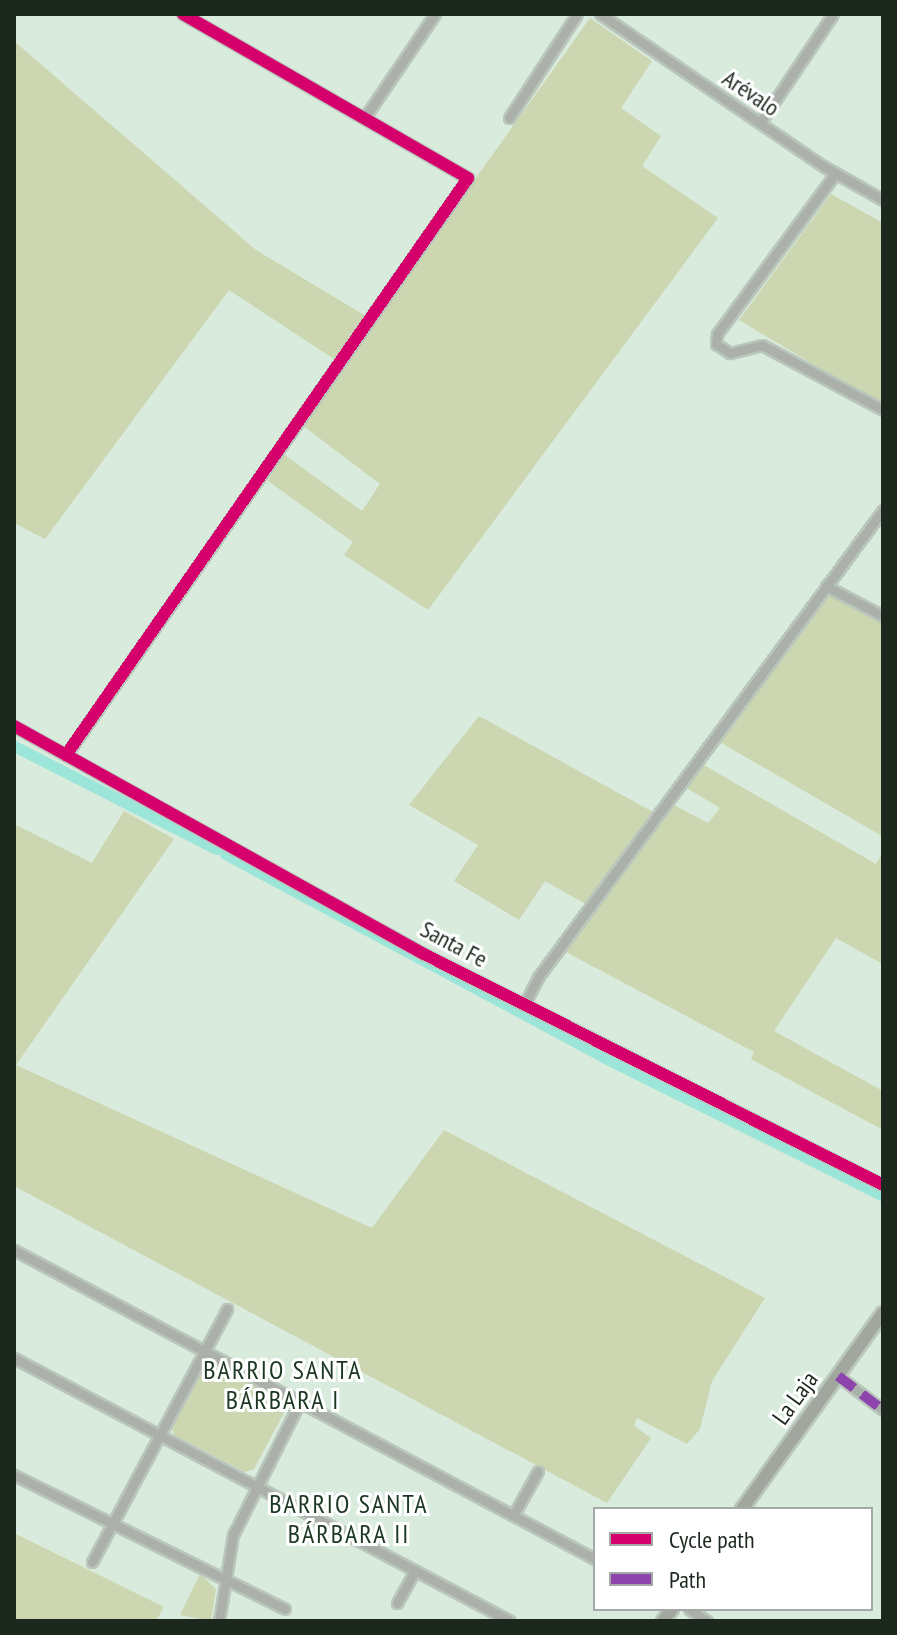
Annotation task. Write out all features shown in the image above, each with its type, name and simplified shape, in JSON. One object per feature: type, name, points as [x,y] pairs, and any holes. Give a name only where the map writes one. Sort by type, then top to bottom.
[{"type":"main road","name":"La Laja","points":[[743,1507],[883,1313]]},
{"type":"street","points":[[66,755],[468,178],[183,14]]},
{"type":"street","points":[[365,117],[435,14]]},
{"type":"street","points":[[509,118],[577,14]]},
{"type":"street","name":"Arévalo","points":[[600,14],[835,174],[883,200]]},
{"type":"street","points":[[760,123],[833,14]]},
{"type":"street","points":[[835,174],[717,334],[716,344],[730,353],[762,345],[883,410]]},
{"type":"street","points":[[524,1005],[539,976],[883,510]]},
{"type":"street","points":[[826,586],[883,616]]},
{"type":"street","name":"Santa Fe","points":[[14,726],[524,1005],[883,1185]]},
{"type":"street","points":[[14,1250],[593,1558]]},
{"type":"street","points":[[92,1562],[227,1309]]},
{"type":"street","points":[[14,1358],[510,1621]]},
{"type":"street","points":[[838,1376],[883,1410]]},
{"type":"street","points":[[219,1621],[233,1535],[301,1400]]},
{"type":"street","points":[[514,1514],[538,1471]]},
{"type":"street","points":[[14,1475],[285,1609]]},
{"type":"street","points":[[397,1603],[415,1571]]},
{"type":"green space","points":[[590,18],[652,61],[621,108],[661,136],[642,166],[718,218],[428,610],[344,555],[353,542],[268,481],[282,453],[362,511],[380,484],[302,425],[343,365],[229,290],[45,539],[14,523],[14,41],[256,250],[374,321]]},
{"type":"green space","points":[[831,194],[883,223],[883,406],[739,320]]},
{"type":"green space","points":[[826,591],[883,622],[882,836],[718,741]]},
{"type":"green space","points":[[479,716],[662,817],[672,804],[708,823],[720,808],[685,787],[702,764],[876,864],[883,852],[883,964],[836,938],[774,1031],[883,1091],[883,1130],[751,1059],[754,1052],[562,950],[593,908],[545,881],[519,920],[454,881],[478,845],[409,805]]},
{"type":"green space","points":[[124,811],[174,839],[16,1065],[372,1228],[444,1130],[765,1298],[712,1381],[700,1429],[687,1444],[637,1418],[634,1426],[651,1438],[607,1503],[14,1186],[14,824],[92,863]]},
{"type":"green space","points":[[206,1362],[280,1395],[288,1405],[254,1469],[245,1472],[174,1435],[171,1426]]},
{"type":"green space","points":[[14,1533],[164,1607],[156,1621],[14,1621]]},
{"type":"green space","points":[[200,1574],[216,1589],[211,1621],[180,1615]]},
{"type":"waterway","points":[[14,746],[216,849]]},
{"type":"waterway","points":[[225,854],[607,1059],[883,1196]]},
{"type":"marked path","points":[[838,1376],[883,1410]]},
{"type":"cycle path","points":[[66,755],[468,178],[183,14]]},
{"type":"cycle path","points":[[14,726],[424,954],[883,1185]]},
{"type":"district","name":"BARRIO SANTA BÁRBARA I","points":[[283,1385]]},
{"type":"district","name":"BARRIO SANTA BÁRBARA II","points":[[349,1519]]}]
